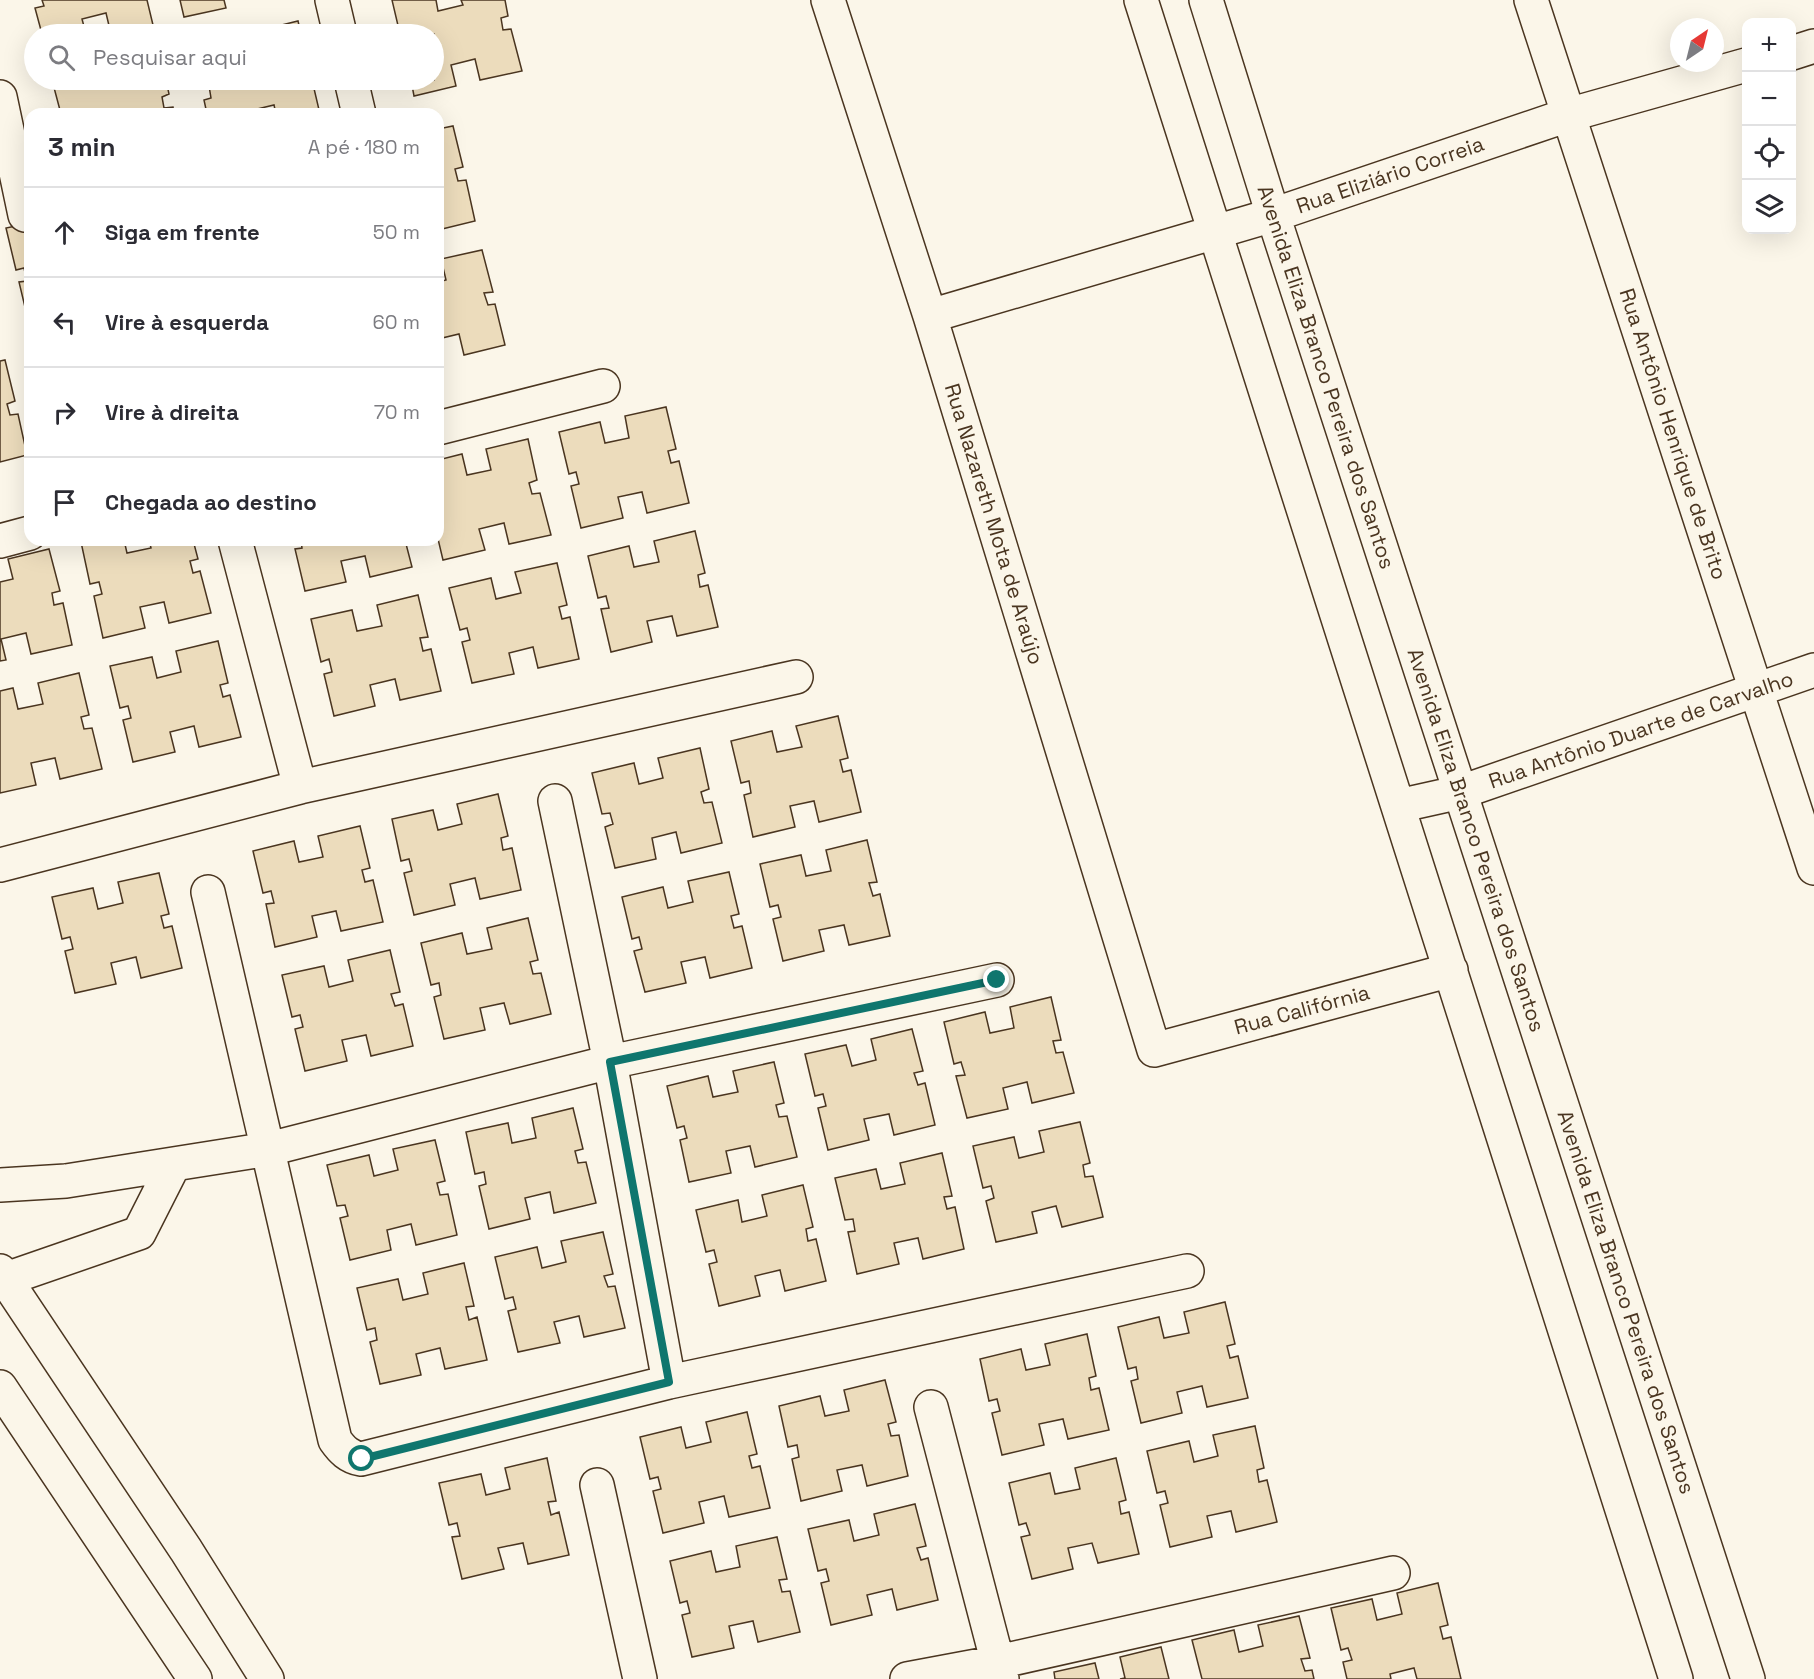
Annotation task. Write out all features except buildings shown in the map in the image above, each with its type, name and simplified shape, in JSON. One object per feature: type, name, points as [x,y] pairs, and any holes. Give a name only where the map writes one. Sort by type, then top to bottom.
[{"type":"street","points":[[332,0],[338,24]]},
{"type":"street","name":"Rua Nazareth Mota de Araújo","points":[[828,0],[930,316],[1154,1050]]},
{"type":"street","points":[[1141,0],[1676,1679]]},
{"type":"street","name":"Avenida Eliza Branco Pereira dos Santos","points":[[1206,0],[1273,215],[1748,1679]]},
{"type":"street","name":"Rua Antônio Henrique de Brito","points":[[1531,0],[1814,868]]},
{"type":"street","points":[[1796,51],[1814,46]]},
{"type":"street","name":"Rua Eliziário Correia","points":[[930,316],[1273,215],[1568,115],[1742,66]]},
{"type":"street","points":[[353,90],[358,108]]},
{"type":"street","points":[[0,97],[24,210]]},
{"type":"street","points":[[444,426],[603,386]]},
{"type":"street","points":[[0,541],[24,535]]},
{"type":"street","points":[[237,546],[300,787]]},
{"type":"street","name":"Rua Antônio Duarte de Carvalho","points":[[1398,806],[1461,792],[1814,670]]},
{"type":"street","points":[[0,865],[300,787],[796,677]]},
{"type":"street","points":[[555,801],[610,1062],[669,1382]]},
{"type":"street","points":[[208,892],[335,1440],[343,1450],[354,1457],[362,1459],[669,1382],[1187,1271]]},
{"type":"street","name":"Rua Califórnia","points":[[1154,1050],[1451,970]]},
{"type":"street","points":[[0,1185],[66,1181],[269,1149],[610,1062],[997,980]]},
{"type":"street","points":[[174,1164],[138,1233],[3,1275],[186,1550],[267,1679]]},
{"type":"street","points":[[0,1387],[195,1679]]},
{"type":"street","points":[[931,1407],[1000,1670]]},
{"type":"street","points":[[597,1485],[640,1679]]},
{"type":"street","points":[[907,1679],[1000,1670],[1392,1573]]},
{"type":"route","points":[[362,1459],[669,1382],[610,1062],[997,980]]}]
